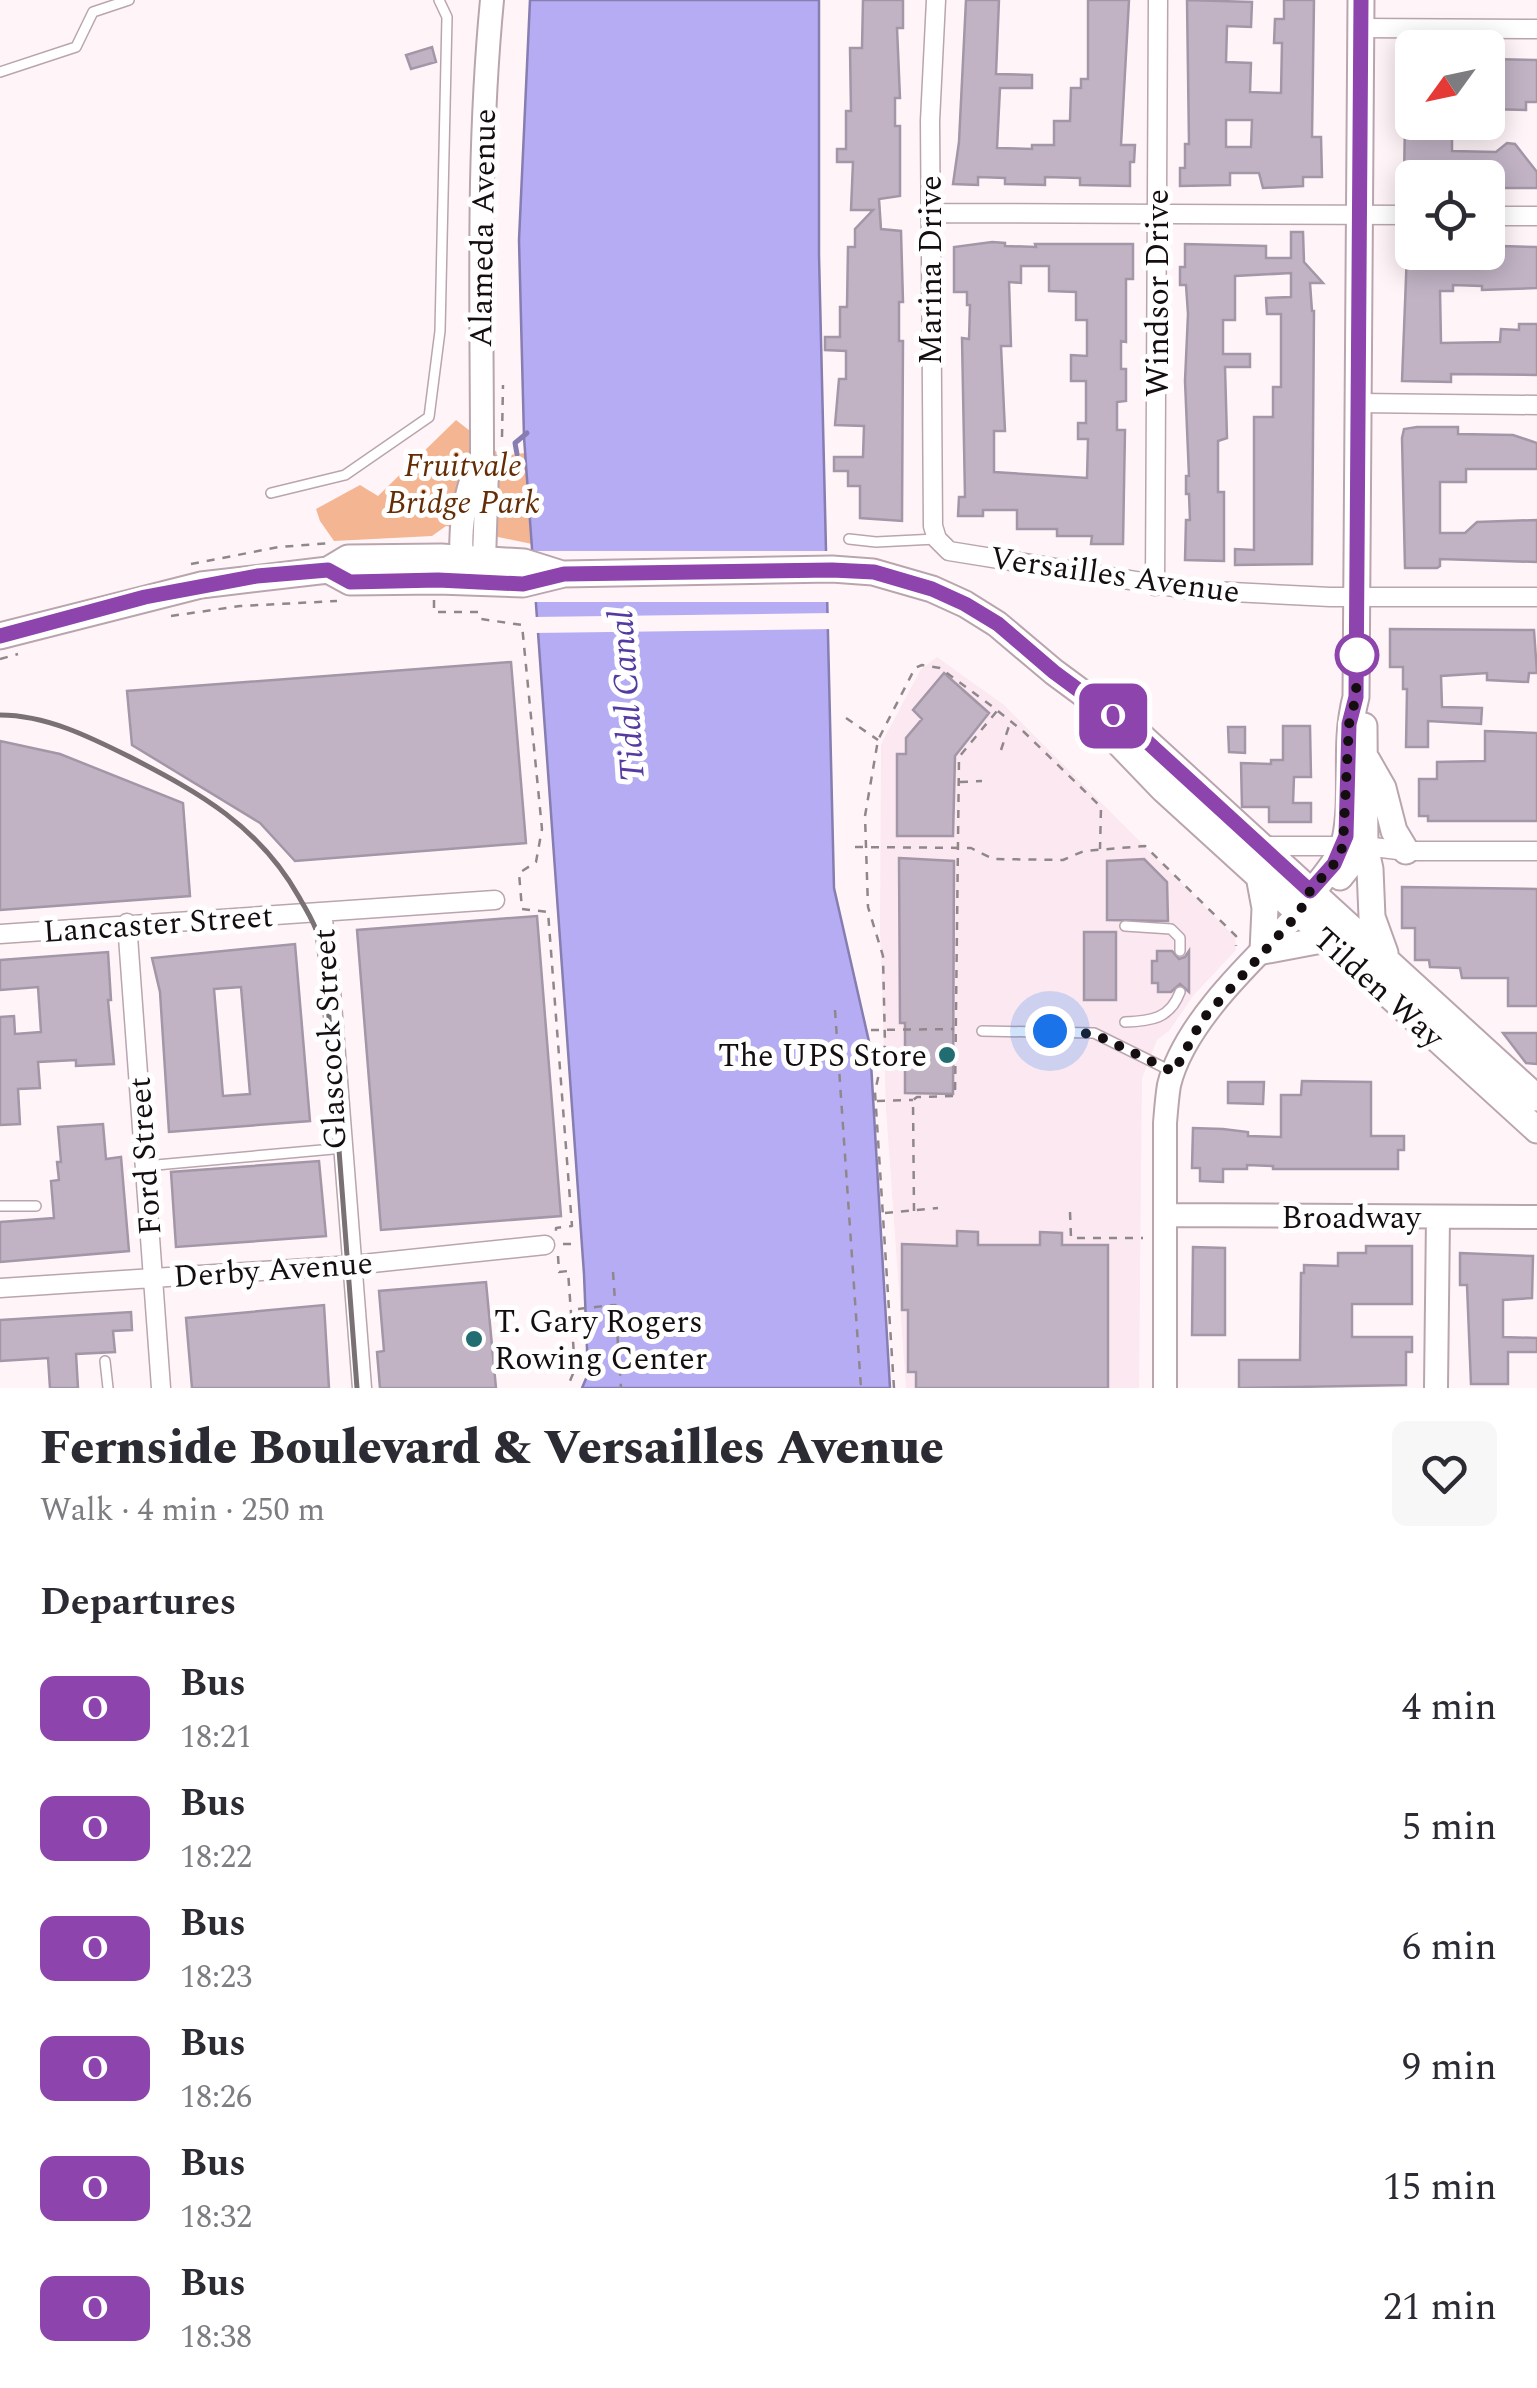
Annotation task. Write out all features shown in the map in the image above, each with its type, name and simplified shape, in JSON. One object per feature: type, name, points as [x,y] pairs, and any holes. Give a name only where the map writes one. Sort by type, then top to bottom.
[{"type":"main road","points":[[1361,0],[1358,596],[1356,697],[1349,724],[1354,846],[1370,869],[1372,917],[1389,962]]},
{"type":"main road","points":[[9,645],[201,585],[328,570],[348,558],[472,559],[523,573]]},
{"type":"main road","points":[[328,570],[350,582],[469,582],[523,573]]},
{"type":"main road","name":"Tilden Way","points":[[523,573],[864,571],[932,589],[965,604],[1017,639],[1054,672],[1142,737],[1262,846],[1310,901],[1389,962],[1537,1098]]},
{"type":"main road","name":"Tilden Way","points":[[1054,672],[1127,754],[1259,876],[1310,901],[1327,939],[1537,1130]]},
{"type":"main road","points":[[1310,901],[1354,846],[1366,758],[1364,725],[1356,697]]},
{"type":"main road","points":[[1366,758],[1383,788],[1394,831],[1406,851]]},
{"type":"main road","points":[[1259,876],[1265,912],[1250,950],[1327,939]]},
{"type":"street","name":"Alameda Avenue","points":[[472,559],[487,469],[482,457],[478,224],[492,0]]},
{"type":"street","name":"Marina Drive","points":[[936,0],[930,213],[933,526],[937,539]]},
{"type":"street","name":"Windsor Drive","points":[[1155,586],[1158,0]]},
{"type":"street","points":[[1361,28],[1537,29]]},
{"type":"street","points":[[930,213],[1395,215]]},
{"type":"street","points":[[1505,216],[1537,216]]},
{"type":"street","points":[[1359,404],[1537,406]]},
{"type":"street","name":"Versailles Avenue","points":[[937,539],[949,551],[1155,586],[1232,593],[1537,596]]},
{"type":"street","points":[[469,582],[472,559]]},
{"type":"street","points":[[1262,846],[1537,851]]},
{"type":"street","name":"Lancaster Street","points":[[0,934],[495,900]]},
{"type":"street","points":[[1164,1388],[1165,1123],[1174,1072],[1202,1020],[1250,950],[1310,901]]},
{"type":"street","name":"Glascock Street","points":[[322,913],[330,965],[348,1266],[362,1388]]},
{"type":"street","name":"Ford Street","points":[[127,923],[161,1388]]},
{"type":"street","name":"Broadway","points":[[1165,1215],[1537,1217]]},
{"type":"street","points":[[1436,1388],[1438,1217]]},
{"type":"street","name":"Derby Avenue","points":[[0,1288],[348,1266],[551,1245]]},
{"type":"street","name":"Glascock Street","points":[[348,1266],[352,1388]]},
{"type":"lane","points":[[0,72],[76,47],[93,12],[130,0]]},
{"type":"lane","points":[[270,493],[346,475],[429,418],[440,311],[447,17],[438,0]]},
{"type":"lane","points":[[849,539],[937,539]]},
{"type":"lane","points":[[1126,926],[1170,929],[1180,938],[1180,951]]},
{"type":"lane","points":[[1125,1022],[1162,1017],[1180,992]]},
{"type":"lane","points":[[982,1030],[1094,1034],[1174,1072]]},
{"type":"lane","points":[[145,1166],[339,1149]]},
{"type":"lane","points":[[0,1206],[36,1206]]},
{"type":"lane","points":[[105,1361],[108,1388]]},
{"type":"path","points":[[434,599],[434,612],[478,612],[481,619],[522,625],[542,829],[536,862],[519,873],[522,910],[548,912],[572,1226],[556,1228],[551,1245],[559,1272],[568,1271],[576,1369],[567,1388]]},
{"type":"path","points":[[158,618],[240,606],[341,601]]},
{"type":"path","points":[[0,660],[9,645]]},
{"type":"path","points":[[894,1388],[876,1100],[885,1029],[884,956],[868,908],[864,846],[868,786],[878,740],[915,668],[940,668],[998,711],[1100,807],[1100,849]]},
{"type":"path","points":[[876,1100],[955,1096],[958,757],[998,711]]},
{"type":"path","points":[[846,718],[878,740]]},
{"type":"path","points":[[1000,750],[1010,721]]},
{"type":"path","points":[[959,782],[982,781]]},
{"type":"path","points":[[856,847],[971,848],[993,859],[1063,860],[1084,850],[1145,846],[1250,950]]},
{"type":"path","points":[[835,1010],[861,1388]]},
{"type":"path","points":[[871,1030],[956,1028]]},
{"type":"path","points":[[914,1100],[914,1212]]},
{"type":"path","points":[[882,1212],[938,1208]]},
{"type":"path","points":[[1070,1212],[1071,1238],[1148,1238]]},
{"type":"path","points":[[551,1245],[576,1244]]},
{"type":"path","points":[[613,1272],[621,1388]]},
{"type":"path","points":[[578,1308],[615,1305]]},
{"type":"path","points":[[581,1358],[619,1356]]},
{"type":"shaded area","points":[[937,657],[1004,705],[1235,937],[1236,950],[1193,996],[1169,1031],[1157,1040],[1142,1078],[1139,1388],[906,1388],[886,1109],[880,931],[881,744],[921,669]]},
{"type":"green space","name":"Fruitvale Bridge Park","points":[[456,420],[502,456],[525,453],[532,544],[446,526],[432,536],[334,541],[316,509],[360,485],[378,496]]},
{"type":"water","name":"Tidal Canal","points":[[530,0],[819,0],[819,255],[834,888],[870,1046],[890,1388],[582,1388],[588,1374],[584,1274],[524,437],[519,240]]},
{"type":"pier","points":[[530,551],[832,551],[833,602],[531,602]]},
{"type":"pier","points":[[833,613],[833,629],[533,633],[532,617]]},
{"type":"building","points":[[863,0],[903,0],[903,28],[897,28],[900,98],[895,98],[895,126],[900,126],[900,196],[879,199],[881,229],[901,231],[902,521],[860,518],[860,486],[848,486],[848,471],[834,471],[834,457],[863,457],[864,426],[835,425],[839,379],[846,379],[846,351],[825,350],[825,337],[840,337],[840,307],[847,307],[848,247],[855,247],[855,229],[873,210],[851,210],[853,162],[837,162],[837,149],[846,149],[846,111],[851,111],[850,48],[862,48]]},
{"type":"building","points":[[966,0],[999,0],[996,74],[1032,75],[1032,88],[1000,88],[997,148],[1032,149],[1032,145],[1054,145],[1054,121],[1070,121],[1071,88],[1081,88],[1081,79],[1088,79],[1088,0],[1129,0],[1121,145],[1135,145],[1130,186],[1080,185],[1080,178],[1045,177],[1045,185],[1005,184],[1005,178],[978,177],[978,185],[953,184],[959,142]]},
{"type":"building","points":[[1187,0],[1252,2],[1251,27],[1227,26],[1226,62],[1251,63],[1250,92],[1281,93],[1282,43],[1274,43],[1275,19],[1284,19],[1284,0],[1314,0],[1312,137],[1321,137],[1322,177],[1303,177],[1303,186],[1263,188],[1259,173],[1230,173],[1230,185],[1180,186],[1185,144],[1189,144]],"holes":[[[1226,120],[1252,120],[1251,147],[1226,147]]]},
{"type":"building","points":[[432,47],[436,62],[411,69],[406,55]]},
{"type":"building","points":[[1505,59],[1537,60],[1537,102],[1526,102],[1526,110],[1505,109]]},
{"type":"building","points":[[1405,140],[1452,140],[1452,151],[1496,152],[1507,143],[1515,144],[1537,172],[1537,188],[1505,188],[1505,160],[1404,160]]},
{"type":"building","points":[[1291,232],[1303,232],[1304,262],[1323,283],[1310,283],[1314,311],[1312,564],[1235,565],[1235,549],[1254,550],[1254,417],[1273,417],[1273,387],[1281,387],[1281,314],[1267,314],[1266,298],[1291,297],[1291,273],[1235,276],[1235,320],[1223,320],[1223,354],[1250,354],[1250,367],[1225,367],[1227,438],[1218,441],[1218,492],[1224,492],[1224,561],[1185,560],[1186,520],[1190,520],[1186,494],[1188,314],[1186,285],[1180,285],[1180,267],[1185,267],[1185,244],[1266,246],[1266,258],[1291,258]]},
{"type":"building","points":[[992,242],[1036,247],[1035,244],[1133,244],[1133,279],[1126,279],[1126,342],[1121,341],[1126,401],[1117,402],[1117,430],[1125,430],[1123,544],[1091,544],[1092,536],[1057,536],[1057,529],[1017,529],[1017,510],[983,510],[983,516],[958,516],[959,497],[965,497],[962,338],[969,339],[970,305],[967,292],[954,292],[954,247]],"holes":[[[1021,266],[1049,266],[1049,291],[1076,292],[1076,320],[1087,320],[1087,356],[1071,355],[1071,381],[1086,381],[1086,423],[1078,423],[1078,439],[1088,439],[1087,478],[994,472],[994,431],[1005,431],[1001,346],[1011,346],[1009,282],[1021,283]]]},
{"type":"building","points":[[1505,246],[1537,247],[1537,288],[1482,290],[1482,286],[1453,285],[1453,291],[1440,291],[1441,343],[1500,342],[1501,329],[1519,330],[1519,324],[1537,324],[1537,375],[1451,374],[1451,382],[1402,381],[1406,270],[1505,270]]},
{"type":"building","points":[[1458,427],[1458,434],[1513,435],[1537,443],[1537,469],[1466,469],[1466,482],[1440,482],[1440,533],[1465,533],[1477,522],[1537,520],[1537,562],[1440,559],[1437,568],[1405,568],[1402,438],[1404,429]]},
{"type":"building","points":[[1390,629],[1534,630],[1537,673],[1529,673],[1528,682],[1487,680],[1487,673],[1441,676],[1442,707],[1482,708],[1481,724],[1428,721],[1428,747],[1406,747],[1407,689],[1403,689],[1403,667],[1390,667]]},
{"type":"building","points":[[511,662],[526,843],[295,861],[260,823],[132,745],[127,691]]},
{"type":"building","points":[[944,673],[989,713],[955,756],[953,836],[897,836],[897,754],[906,754],[906,738],[922,719],[913,710]]},
{"type":"building","points":[[1283,726],[1310,726],[1311,777],[1294,777],[1293,803],[1311,803],[1311,822],[1269,822],[1269,807],[1242,807],[1241,763],[1271,764],[1271,760],[1283,760]]},
{"type":"building","points":[[1228,727],[1245,727],[1245,753],[1229,752]]},
{"type":"building","points":[[1485,731],[1537,733],[1537,821],[1428,821],[1428,816],[1419,816],[1419,779],[1437,779],[1437,762],[1485,761]]},
{"type":"building","points":[[0,741],[60,754],[183,803],[190,896],[0,910]]},
{"type":"building","points":[[899,858],[954,861],[953,1094],[905,1093],[905,1023],[900,1023]]},
{"type":"building","points":[[1144,859],[1167,882],[1168,921],[1107,920],[1107,861]]},
{"type":"building","points":[[1402,887],[1537,889],[1537,1006],[1508,1006],[1508,978],[1462,978],[1460,968],[1430,967],[1429,960],[1415,960],[1415,928],[1402,928]]},
{"type":"building","points":[[537,916],[561,1216],[381,1230],[357,930]]},
{"type":"building","points":[[1084,932],[1116,932],[1116,1000],[1084,1000]]},
{"type":"building","points":[[295,944],[310,1121],[169,1132],[160,992],[152,958]],"holes":[[[241,987],[250,1094],[223,1096],[214,989]]]},
{"type":"building","points":[[1157,951],[1172,951],[1179,959],[1189,951],[1189,992],[1180,984],[1171,992],[1158,992],[1158,983],[1152,983],[1152,961],[1157,961]]},
{"type":"building","points":[[108,952],[114,1064],[38,1062],[40,1088],[18,1089],[20,1124],[0,1125],[0,1017],[14,1016],[15,1034],[41,1032],[38,987],[0,990],[0,960]]},
{"type":"building","points":[[1503,1033],[1537,1033],[1537,1064],[1526,1063]]},
{"type":"building","points":[[1302,1081],[1371,1082],[1371,1136],[1404,1136],[1404,1150],[1398,1150],[1398,1169],[1273,1169],[1247,1165],[1247,1169],[1223,1169],[1223,1182],[1200,1181],[1200,1168],[1192,1168],[1193,1128],[1281,1137],[1281,1095],[1301,1095]]},
{"type":"building","points":[[1228,1082],[1264,1082],[1263,1104],[1228,1103]]},
{"type":"building","points":[[103,1124],[106,1159],[121,1157],[129,1251],[0,1262],[0,1222],[54,1218],[51,1181],[59,1180],[58,1127]]},
{"type":"building","points":[[319,1161],[326,1236],[176,1247],[171,1172]]},
{"type":"building","points":[[957,1231],[978,1232],[978,1245],[1040,1245],[1040,1232],[1062,1233],[1062,1245],[1108,1245],[1108,1388],[916,1388],[916,1372],[908,1372],[908,1310],[902,1310],[902,1244],[957,1246]]},
{"type":"building","points":[[1366,1246],[1412,1246],[1412,1304],[1352,1304],[1352,1337],[1412,1337],[1412,1352],[1406,1352],[1406,1385],[1239,1388],[1239,1360],[1300,1360],[1304,1265],[1338,1266],[1338,1253],[1366,1253]]},
{"type":"building","points":[[1193,1247],[1225,1248],[1225,1335],[1192,1335]]},
{"type":"building","points":[[1460,1253],[1533,1256],[1532,1298],[1503,1300],[1503,1337],[1537,1338],[1537,1352],[1508,1352],[1508,1384],[1471,1384],[1467,1285],[1460,1285]]},
{"type":"building","points":[[486,1282],[496,1388],[380,1388],[377,1352],[384,1351],[379,1291]]},
{"type":"building","points":[[324,1305],[329,1388],[192,1388],[186,1318]]},
{"type":"building","points":[[131,1312],[132,1330],[113,1331],[115,1352],[76,1354],[78,1388],[50,1388],[48,1358],[0,1361],[0,1320]]},
{"type":"waterway","points":[[517,454],[515,443],[527,433]]},
{"type":"railway","points":[[0,715],[51,723],[83,735],[204,798],[266,850],[310,917],[319,938],[327,991],[357,1388]]},
{"type":"bus line","name":"O","points":[[0,636],[201,585],[328,570],[350,582],[438,580],[486,584],[523,584],[564,574],[874,572],[932,589],[998,624],[1054,672],[1142,737],[1310,891],[1334,864],[1346,836],[1349,724],[1356,697],[1361,0]]},
{"type":"place","name":"The UPS Store","points":[[947,1055]]},
{"type":"place","name":"T. Gary Rogers Rowing Center","points":[[474,1339]]},
{"type":"route","points":[[1050,1031],[1094,1034],[1174,1072],[1202,1020],[1299,913],[1343,846],[1357,655]]}]
